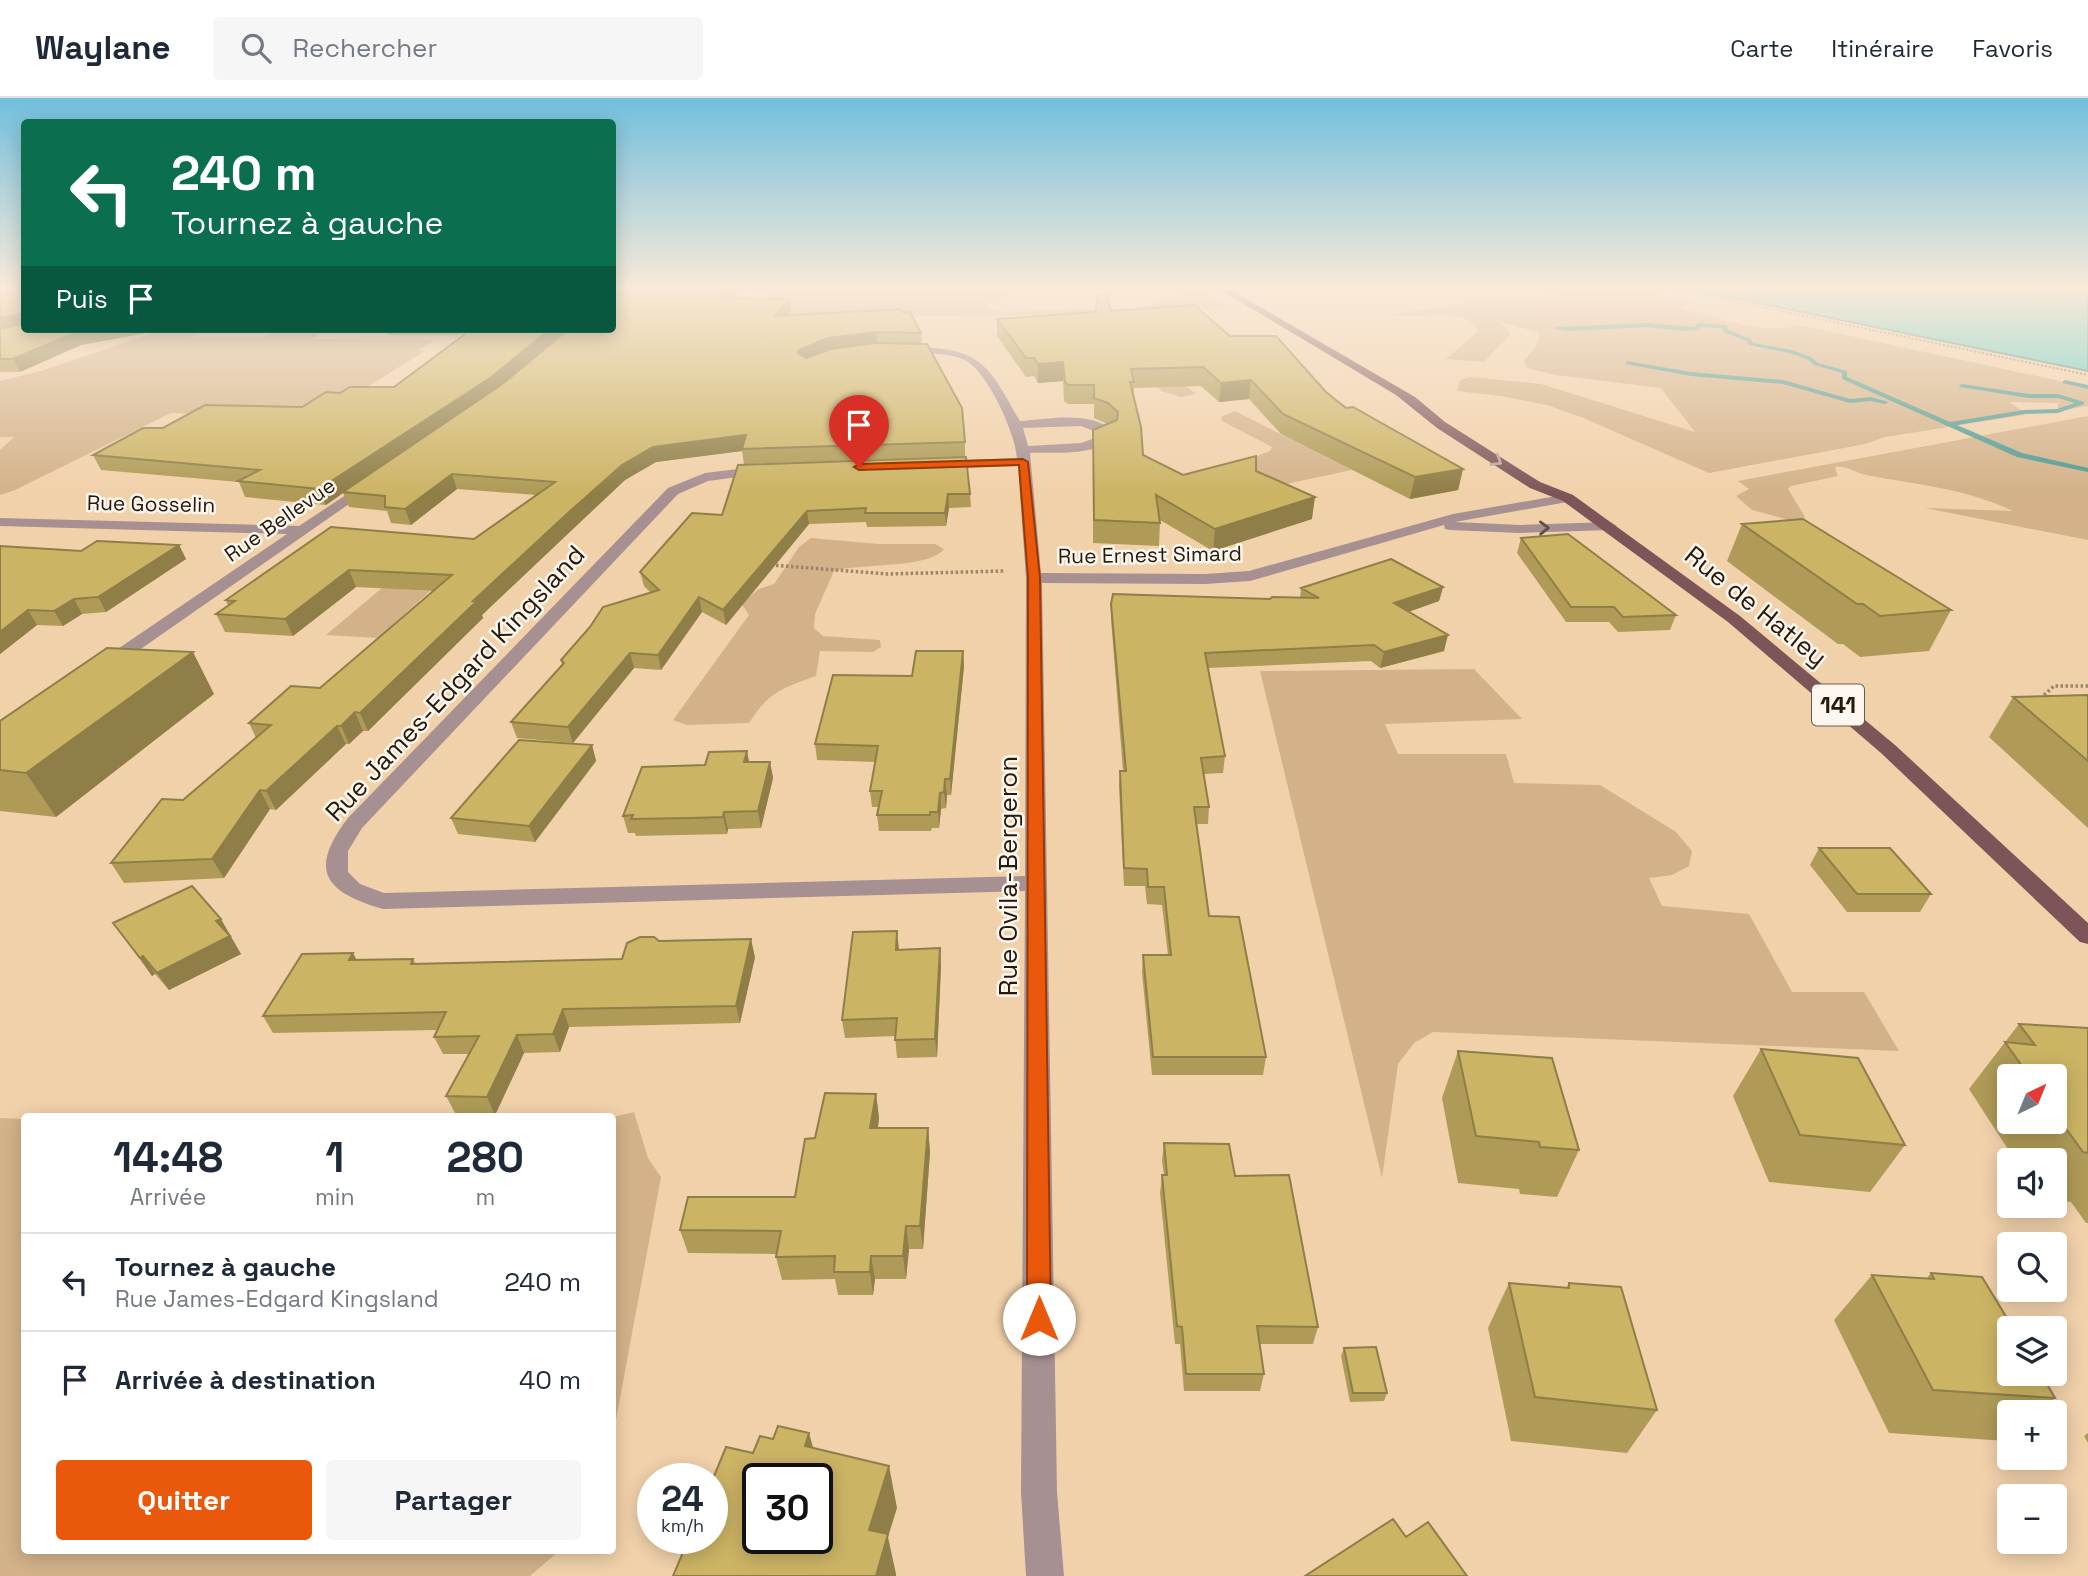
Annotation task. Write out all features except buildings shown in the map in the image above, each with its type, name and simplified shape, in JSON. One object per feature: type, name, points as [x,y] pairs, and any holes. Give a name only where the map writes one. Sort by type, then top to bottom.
[{"type":"main road","name":"Rue de Hatley","points":[[1337,355],[1556,481],[1568,498]]},
{"type":"main road","name":"Rue de Hatley","points":[[1401,394],[1441,425],[1535,485],[1568,498],[1610,526],[1734,619],[1830,698],[2088,936]]},
{"type":"street","name":"Rue Ovila-Bergeron","points":[[955,355],[970,358],[980,366],[1016,425],[1023,456],[1033,574],[1039,1492],[1045,1576]]},
{"type":"street","points":[[914,466],[1023,456],[1084,446],[1105,440],[1111,435],[1103,428],[1084,422],[1016,425]]},
{"type":"street","name":"Rue James-Edgard Kingsland","points":[[776,470],[719,474],[692,481],[673,491],[355,823],[341,839],[335,856],[335,871],[344,884],[360,895],[383,901],[1036,883]]},
{"type":"street","name":"Rue Bellevue","points":[[98,671],[382,475]]},
{"type":"street","name":"Rue Ernest Simard","points":[[1033,574],[1205,579],[1250,576],[1427,525],[1481,512],[1568,498]]},
{"type":"street","name":"Rue Gosselin","points":[[0,522],[302,530]]},
{"type":"street","name":"Rue Ernest Simard","points":[[1427,525],[1520,528],[1610,526]]},
{"type":"path","points":[[1992,355],[2088,375]]},
{"type":"path","points":[[770,565],[888,574],[1033,574]]},
{"type":"path","points":[[2044,695],[2054,686],[2088,686]]},
{"type":"shaded area","points":[[88,355],[419,355],[340,404],[308,419],[171,413],[0,495],[0,450],[14,437],[0,437],[0,381]]},
{"type":"shaded area","points":[[1133,355],[1145,355],[1196,394],[1181,397],[1161,391]]},
{"type":"shaded area","points":[[1451,355],[1491,355],[1484,362],[1446,359]]},
{"type":"shaded area","points":[[1529,355],[1939,355],[2088,387],[2088,406],[2058,411],[2058,403],[2009,402],[2024,412],[2024,415],[1885,437],[1865,444],[1709,473],[1547,405],[1457,391],[1460,380],[1470,377],[1541,384],[1695,432],[1661,388],[1555,375],[1527,368],[1524,361]]},
{"type":"shaded area","points":[[1235,411],[1352,470],[1281,485],[1244,468],[1250,459],[1270,451],[1272,447],[1222,421],[1221,417]]},
{"type":"shaded area","points":[[2088,416],[2088,540],[1925,508],[2013,511],[1959,492],[1866,475],[1843,467],[1835,467],[1838,476],[1791,486],[1788,489],[1805,517],[1797,522],[1752,510],[1736,496],[1749,489],[1738,481]]},
{"type":"shaded area","points":[[811,538],[878,544],[935,544],[944,549],[924,560],[909,563],[834,571],[815,614],[814,628],[823,636],[880,640],[881,647],[873,652],[820,651],[816,676],[777,692],[763,704],[749,723],[687,725],[673,720],[749,615],[741,603],[759,589],[774,584],[799,547]]},
{"type":"shaded area","points":[[382,588],[430,591],[378,638],[326,635]]},
{"type":"shaded area","points":[[1474,669],[1522,719],[1385,724],[1398,754],[1506,754],[1514,783],[1600,785],[1676,832],[1692,851],[1689,866],[1672,875],[1649,878],[1662,906],[1749,914],[1792,992],[1864,992],[1899,1051],[1433,1032],[1414,1043],[1398,1064],[1382,1178],[1260,671]]},
{"type":"shaded area","points":[[634,1112],[648,1158],[661,1177],[616,1420],[616,1116]]},
{"type":"shaded area","points":[[0,1118],[21,1119],[21,1554],[556,1554],[530,1576],[0,1576]]},
{"type":"water","points":[[2010,355],[2088,355],[2088,371]]},
{"type":"waterway","points":[[1801,355],[1816,364],[1845,372],[1844,378],[1949,424]]},
{"type":"waterway","points":[[1627,363],[1691,374],[1783,382],[1850,401],[1871,399],[1885,402]]},
{"type":"waterway","points":[[2065,382],[2088,387]]},
{"type":"waterway","points":[[1949,424],[2024,412],[2058,411],[2082,403],[2058,396],[2029,396],[1962,386]]},
{"type":"waterway","points":[[1949,424],[2020,455],[2088,470]]},
{"type":"route","points":[[859,467],[1023,462],[1034,578],[1039,1319]]}]
